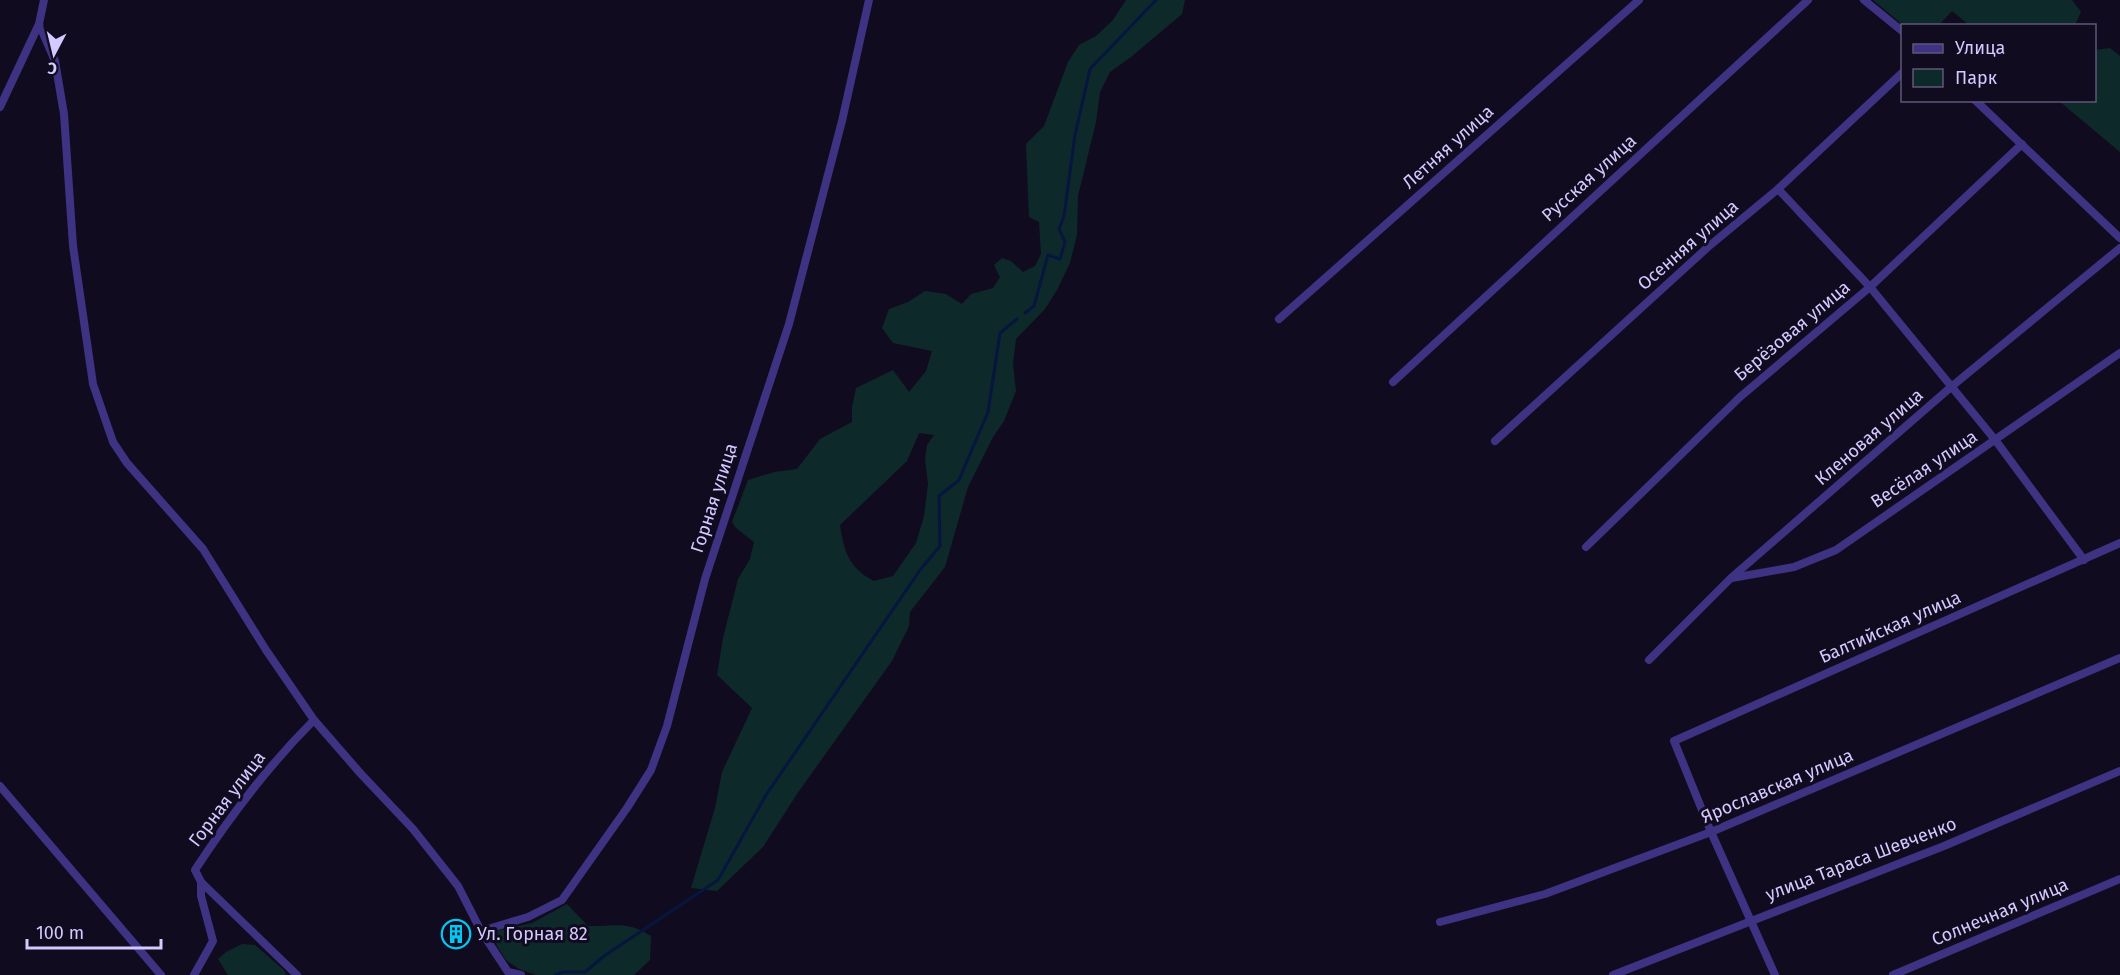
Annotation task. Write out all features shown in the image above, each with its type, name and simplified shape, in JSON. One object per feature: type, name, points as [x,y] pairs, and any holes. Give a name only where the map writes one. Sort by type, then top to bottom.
[{"type":"street","points":[[0,107],[39,24],[44,0]]},
{"type":"street","name":"Горная улица","points":[[481,931],[528,917],[562,900],[651,770],[667,726],[705,579],[789,324],[842,121],[869,0]]},
{"type":"street","name":"Летняя улица","points":[[1279,319],[1639,0]]},
{"type":"street","name":"Русская улица","points":[[1393,382],[1808,0]]},
{"type":"street","points":[[1864,0],[1901,30]]},
{"type":"street","points":[[39,24],[55,61],[64,114],[73,246],[93,384],[112,442],[127,463],[203,549],[266,650],[314,720],[413,829],[458,886],[481,931],[508,972],[522,975]]},
{"type":"street","name":"Осенняя улица","points":[[1495,441],[1708,247],[1778,189],[1901,74]]},
{"type":"street","points":[[1977,102],[2120,238]]},
{"type":"street","name":"Берёзовая улица","points":[[1586,547],[1740,397],[1870,287],[2022,144]]},
{"type":"street","points":[[1778,189],[1870,287],[1996,441],[2084,560]]},
{"type":"street","name":"Кленовая улица","points":[[1649,660],[1731,578],[1951,387],[2120,248]]},
{"type":"street","name":"Весёлая улица","points":[[1731,578],[1794,567],[1836,550],[2120,354]]},
{"type":"street","name":"Балтийская улица","points":[[1711,832],[1674,741],[2120,543]]},
{"type":"street","name":"Ярославская улица","points":[[1440,922],[1545,894],[1711,832],[2120,658]]},
{"type":"street","name":"Горная улица","points":[[201,882],[195,870],[225,824],[278,757],[314,720]]},
{"type":"street","name":"улица Тараса Шевченко","points":[[1613,975],[1944,846],[2120,771]]},
{"type":"street","points":[[0,786],[161,975]]},
{"type":"street","points":[[1711,832],[1774,975]]},
{"type":"street","name":"Солнечная улица","points":[[1893,975],[2120,879]]},
{"type":"street","points":[[194,975],[213,941],[201,896],[201,882]]},
{"type":"street","points":[[201,882],[297,975]]},
{"type":"green space","points":[[1126,0],[1185,0],[1182,14],[1110,72],[1100,92],[1096,122],[1078,196],[1077,235],[1070,263],[1045,309],[1016,339],[1013,364],[1016,391],[1004,421],[993,437],[968,487],[945,567],[910,612],[909,626],[892,661],[797,794],[763,847],[717,891],[691,888],[715,808],[722,772],[752,708],[717,675],[723,638],[738,579],[750,559],[754,542],[732,522],[748,480],[774,472],[797,469],[820,439],[852,422],[856,388],[893,370],[909,392],[926,371],[932,351],[893,343],[882,328],[889,309],[908,302],[925,291],[946,294],[962,304],[971,294],[993,288],[1000,277],[994,265],[1002,258],[1011,261],[1023,272],[1035,266],[1041,254],[1039,222],[1029,217],[1026,144],[1044,126],[1068,62],[1079,45],[1096,36],[1113,20]],"holes":[[[919,433],[934,435],[927,445],[925,459],[928,484],[924,516],[916,543],[893,576],[874,581],[853,565],[843,543],[840,525],[907,461]]]},
{"type":"green space","points":[[1873,0],[2072,0],[2081,12],[2075,24],[1968,24],[1952,11],[1940,24],[1902,24]]},
{"type":"green space","points":[[2110,48],[2120,56],[2120,152],[2060,102],[2096,102],[2096,50]]},
{"type":"green space","points":[[567,904],[588,926],[627,926],[651,936],[650,960],[634,975],[536,975],[519,969],[506,960],[497,946],[494,936],[496,931],[532,923]]},
{"type":"green space","points":[[242,944],[255,945],[284,970],[286,975],[228,975],[218,959]]},
{"type":"waterway","points":[[1025,313],[1034,306],[1048,255],[1060,259],[1065,242],[1059,229],[1064,216],[1075,135],[1090,69],[1156,0]]},
{"type":"waterway","points":[[555,975],[563,972],[585,972],[604,956],[718,880],[766,795],[920,570],[940,546],[939,496],[959,480],[988,412],[1000,333],[1017,319]]},
{"type":"place","name":"Ул. Горная 82","points":[[456,934]]}]
